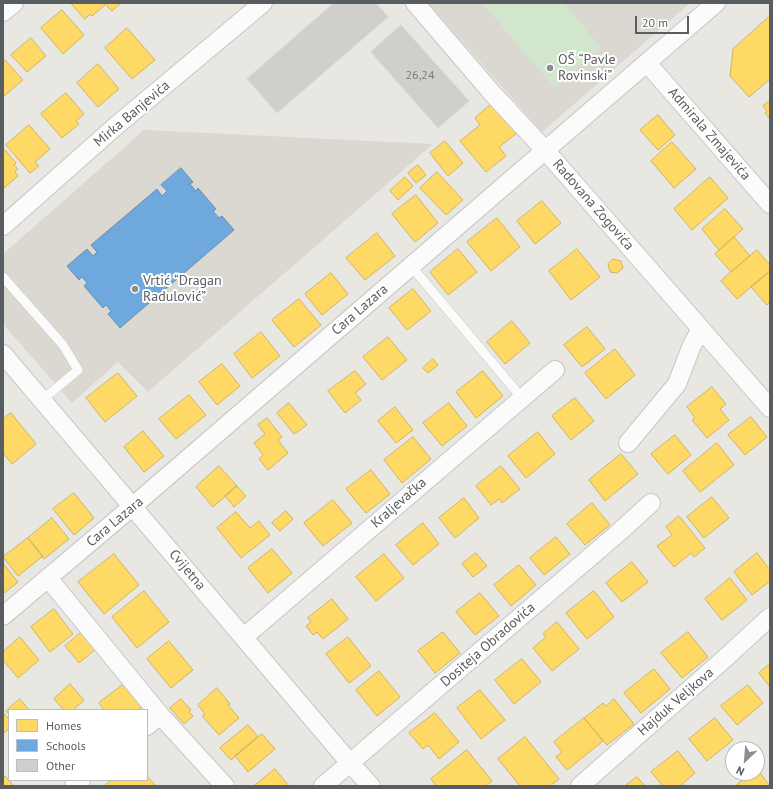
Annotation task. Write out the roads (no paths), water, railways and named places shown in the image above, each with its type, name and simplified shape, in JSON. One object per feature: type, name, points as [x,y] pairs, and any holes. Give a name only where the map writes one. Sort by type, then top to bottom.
[{"type":"street","points":[[3,12],[14,3]]},
{"type":"street","name":"Mirka Banjevića","points":[[3,226],[117,125],[262,3]]},
{"type":"street","name":"Radovana Zogovića","points":[[414,3],[492,93],[545,150],[770,408]]},
{"type":"street","name":"Cara Lazara","points":[[3,616],[133,506],[716,3]]},
{"type":"street","name":"Admirala Zmajevića","points":[[647,62],[770,204]]},
{"type":"street","points":[[628,443],[677,384],[692,345],[701,329]]},
{"type":"street","name":"Cvijetna","points":[[3,354],[371,786]]},
{"type":"street","name":"Kraljevačka","points":[[244,637],[555,370]]},
{"type":"street","name":"Dositeja Obradovića","points":[[323,786],[617,534],[651,503]]},
{"type":"street","points":[[48,578],[146,709]]},
{"type":"street","name":"Hajduk Veljkova","points":[[580,786],[770,618]]},
{"type":"street","points":[[148,712],[154,720],[225,786]]},
{"type":"lane","points":[[411,266],[522,398]]},
{"type":"lane","points":[[3,277],[63,345],[78,370],[42,400]]},
{"type":"place","name":"OŠ “Pavle Rovinski”","points":[[550,68]]},
{"type":"place","name":"Vrtić “Dragan Radulović”","points":[[135,289]]}]
